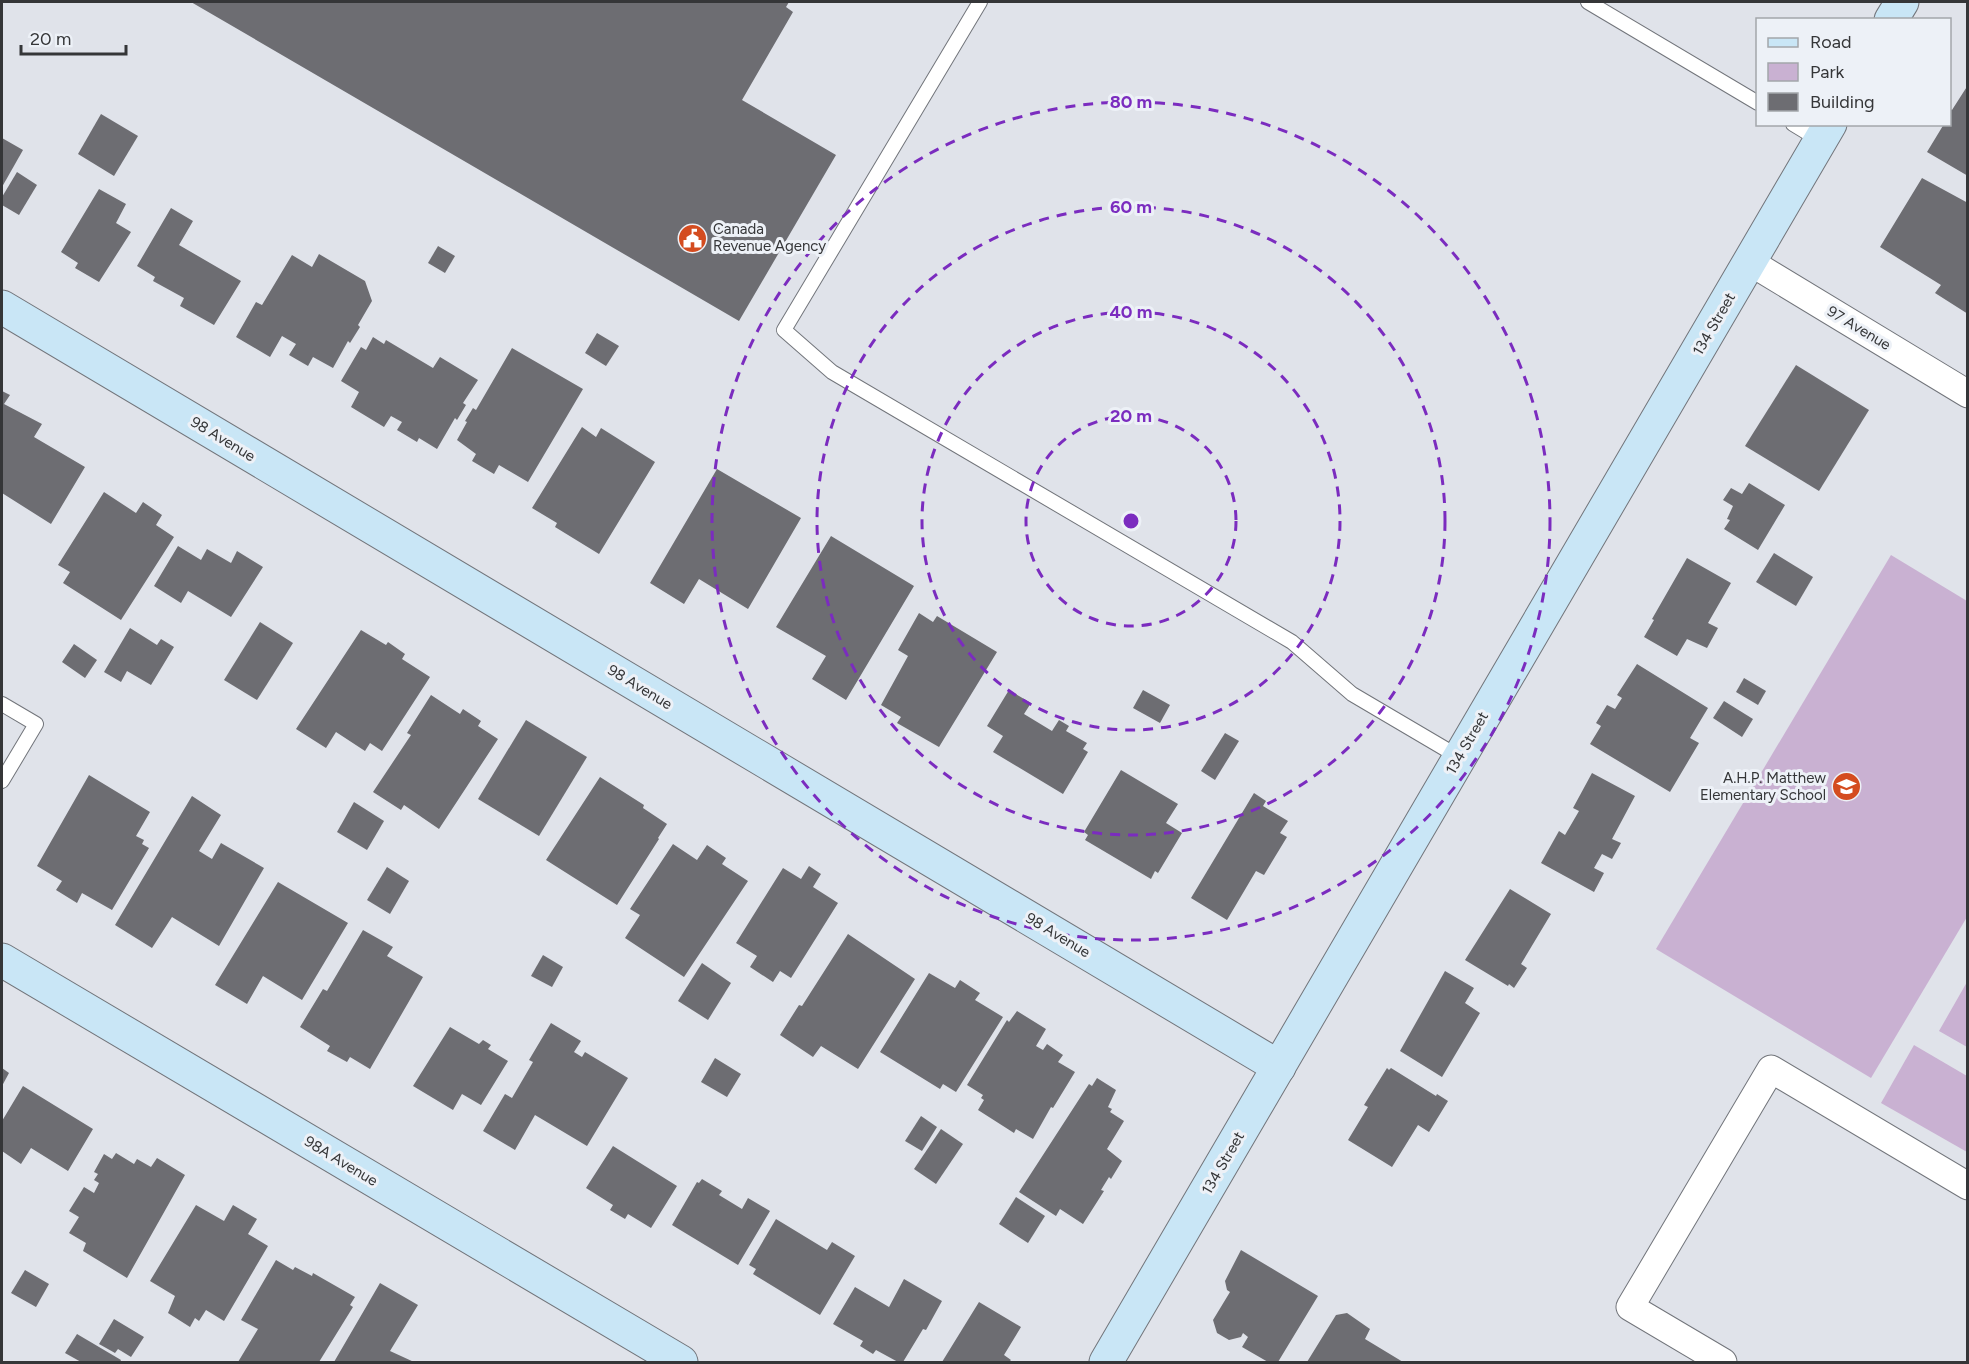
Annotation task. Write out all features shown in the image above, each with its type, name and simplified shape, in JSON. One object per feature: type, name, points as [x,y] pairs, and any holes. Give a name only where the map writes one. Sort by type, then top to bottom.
[{"type":"street","points":[[1892,18],[1902,2]]},
{"type":"street","name":"134 Street","points":[[1113,1360],[1279,1067],[1459,757],[1826,133]]},
{"type":"street","name":"97 Avenue","points":[[1750,262],[1968,394]]},
{"type":"street","name":"98 Avenue","points":[[2,307],[1279,1067]]},
{"type":"street","name":"98A Avenue","points":[[2,960],[681,1362]]},
{"type":"street","points":[[1723,1362],[1630,1307],[1771,1069],[1968,1186]]},
{"type":"lane","points":[[980,2],[784,330],[832,372],[1292,642],[1352,694],[1459,757]]},
{"type":"lane","points":[[1588,2],[1756,102]]},
{"type":"lane","points":[[1800,126],[1826,133]]},
{"type":"lane","points":[[2,704],[36,724],[2,781]]},
{"type":"green space","points":[[1891,555],[1967,601],[1967,917],[1871,1078],[1656,949]]},
{"type":"green space","points":[[1967,982],[1967,1047],[1939,1031]]},
{"type":"green space","points":[[1914,1045],[1967,1076],[1967,1152],[1881,1103]]},
{"type":"building","name":"Canada Revenue Agency","points":[[191,2],[789,2],[786,7],[793,12],[742,100],[836,155],[739,321]]},
{"type":"building","points":[[1968,85],[1968,176],[1927,152],[1943,126],[1951,126],[1952,110]]},
{"type":"building","points":[[101,114],[138,136],[114,176],[78,154]]},
{"type":"building","points":[[2,138],[23,150],[2,187]]},
{"type":"building","points":[[17,172],[37,185],[19,215],[2,205],[2,197]]},
{"type":"building","points":[[1922,178],[1968,203],[1968,314],[1935,293],[1941,285],[1880,247]]},
{"type":"building","points":[[99,189],[126,204],[116,223],[131,232],[99,282],[75,268],[78,263],[61,252]]},
{"type":"building","points":[[171,208],[193,221],[179,245],[241,281],[214,325],[180,306],[184,298],[153,281],[155,277],[137,266]]},
{"type":"building","points":[[438,246],[455,256],[445,273],[428,263]]},
{"type":"building","points":[[319,254],[365,281],[372,301],[358,325],[360,327],[350,343],[348,341],[333,368],[313,357],[308,366],[289,355],[296,344],[282,336],[270,357],[236,337],[256,302],[262,305],[292,255],[312,267]]},
{"type":"building","points":[[597,333],[619,346],[606,366],[585,353]]},
{"type":"building","points":[[373,337],[384,344],[386,340],[433,368],[440,357],[478,380],[463,403],[466,405],[457,420],[455,418],[437,449],[419,438],[417,442],[397,430],[402,422],[391,416],[384,427],[351,407],[359,392],[341,381],[361,347],[366,350]]},
{"type":"building","points":[[512,348],[583,389],[528,482],[499,465],[494,474],[472,461],[476,454],[457,440],[467,422],[465,421],[473,408],[476,410]]},
{"type":"building","points":[[1796,365],[1869,410],[1819,491],[1745,446]]},
{"type":"building","points":[[2,391],[10,395],[4,404],[42,424],[34,437],[85,467],[51,524],[2,493]]},
{"type":"building","points":[[582,427],[596,437],[601,428],[655,462],[599,554],[555,527],[557,523],[532,508]]},
{"type":"building","points":[[717,469],[801,518],[748,609],[699,579],[684,604],[650,583]]},
{"type":"building","points":[[1749,483],[1785,505],[1758,550],[1724,529],[1730,520],[1727,519],[1733,506],[1723,500],[1731,488],[1742,494]]},
{"type":"building","points":[[104,492],[136,513],[143,502],[162,515],[156,525],[174,537],[121,620],[63,583],[70,572],[58,565]]},
{"type":"building","points":[[831,536],[914,586],[846,700],[812,679],[826,656],[776,627]]},
{"type":"building","points":[[178,546],[201,560],[207,549],[231,563],[237,551],[263,567],[231,617],[188,591],[181,603],[154,586]]},
{"type":"building","points":[[1774,553],[1813,577],[1796,606],[1756,582]]},
{"type":"building","points":[[1687,558],[1731,583],[1708,623],[1718,628],[1707,648],[1687,639],[1677,656],[1644,637]]},
{"type":"building","points":[[919,613],[933,622],[937,616],[997,652],[939,747],[897,723],[901,717],[881,705],[908,656],[898,650]]},
{"type":"building","points":[[260,622],[293,643],[257,700],[224,680]]},
{"type":"building","points":[[130,628],[157,645],[161,639],[174,647],[151,685],[127,671],[121,682],[104,672]]},
{"type":"building","points":[[361,630],[386,645],[388,642],[405,654],[402,659],[430,677],[382,751],[370,743],[365,751],[336,732],[326,748],[296,729]]},
{"type":"building","points":[[74,644],[97,660],[85,678],[62,662]]},
{"type":"building","points":[[1637,664],[1708,708],[1690,738],[1699,743],[1670,792],[1590,744],[1601,726],[1596,723],[1607,705],[1615,709],[1622,698],[1617,695]]},
{"type":"building","points":[[1744,678],[1766,691],[1758,705],[1736,692]]},
{"type":"building","points":[[1009,690],[1031,703],[1024,714],[1052,731],[1059,720],[1069,726],[1066,731],[1087,743],[1083,749],[1088,752],[1063,794],[993,752],[1003,736],[987,726]]},
{"type":"building","points":[[1143,690],[1170,705],[1160,723],[1133,708]]},
{"type":"building","points":[[431,695],[460,714],[463,709],[481,721],[478,726],[498,739],[439,829],[404,805],[401,810],[373,792],[411,735],[407,733]]},
{"type":"building","points":[[1724,701],[1753,719],[1742,737],[1713,718]]},
{"type":"building","points":[[526,720],[587,757],[539,836],[478,799]]},
{"type":"building","points":[[1225,733],[1239,741],[1215,780],[1201,771]]},
{"type":"building","points":[[1121,770],[1178,804],[1166,823],[1182,833],[1158,873],[1155,871],[1151,879],[1085,840],[1088,835],[1084,832]]},
{"type":"building","points":[[1592,773],[1635,796],[1612,839],[1621,843],[1612,859],[1602,854],[1594,868],[1604,873],[1594,892],[1541,863],[1559,831],[1565,835],[1579,811],[1573,808]]},
{"type":"building","points":[[89,775],[150,812],[136,836],[144,840],[142,844],[149,848],[112,910],[82,893],[77,903],[56,890],[62,881],[37,866]]},
{"type":"building","points":[[600,777],[644,805],[643,808],[667,824],[617,905],[546,860]]},
{"type":"building","points":[[1254,793],[1266,801],[1263,806],[1288,821],[1280,833],[1287,837],[1264,875],[1256,871],[1227,920],[1191,898]]},
{"type":"building","points":[[192,796],[221,815],[199,851],[212,859],[221,843],[264,868],[219,946],[172,917],[152,948],[115,925]]},
{"type":"building","points":[[354,802],[384,821],[367,850],[337,832]]},
{"type":"building","points":[[673,844],[697,860],[707,845],[726,858],[722,864],[748,881],[684,977],[625,938],[640,915],[630,909]]},
{"type":"building","points":[[809,866],[821,874],[813,887],[838,903],[791,978],[780,971],[773,982],[750,967],[757,956],[736,943],[783,868],[801,879]]},
{"type":"building","points":[[387,867],[409,881],[390,914],[367,900]]},
{"type":"building","points":[[278,882],[348,923],[302,1000],[263,976],[247,1004],[215,985]]},
{"type":"building","points":[[1510,889],[1551,914],[1521,964],[1527,968],[1514,988],[1465,960]]},
{"type":"building","points":[[363,930],[393,947],[387,956],[423,977],[370,1069],[350,1057],[347,1062],[327,1051],[330,1046],[300,1027],[323,989],[327,991]]},
{"type":"building","points":[[848,934],[915,979],[858,1069],[821,1046],[813,1057],[780,1035],[799,1005],[802,1006]]},
{"type":"building","points":[[543,955],[563,967],[552,987],[531,976]]},
{"type":"building","points":[[702,963],[731,983],[708,1020],[678,1001]]},
{"type":"building","points":[[1445,971],[1474,988],[1465,1003],[1480,1013],[1442,1077],[1400,1051]]},
{"type":"building","points":[[929,973],[955,988],[960,980],[980,993],[975,1000],[1003,1017],[956,1092],[943,1084],[940,1089],[880,1052]]},
{"type":"building","points":[[1017,1011],[1046,1029],[1036,1046],[1043,1050],[1047,1044],[1063,1055],[1058,1062],[1075,1072],[1033,1139],[1016,1129],[1014,1133],[978,1110],[984,1100],[981,1098],[983,1095],[967,1085],[1007,1020],[1009,1022]]},
{"type":"building","points":[[551,1023],[581,1041],[574,1052],[582,1057],[585,1052],[628,1078],[587,1146],[535,1115],[515,1150],[483,1131],[505,1094],[512,1098],[533,1062],[529,1060]]},
{"type":"building","points":[[450,1027],[479,1044],[483,1040],[491,1045],[488,1049],[508,1061],[481,1105],[462,1094],[453,1110],[413,1086]]},
{"type":"building","points":[[715,1058],[741,1074],[727,1097],[701,1082]]},
{"type":"building","points":[[2,1068],[9,1073],[2,1086]]},
{"type":"building","points":[[1387,1068],[1389,1070],[1391,1068],[1448,1101],[1429,1132],[1418,1125],[1392,1167],[1348,1140],[1368,1107],[1364,1105]]},
{"type":"building","points":[[1097,1078],[1116,1090],[1108,1107],[1112,1109],[1110,1112],[1124,1121],[1107,1149],[1122,1161],[1111,1179],[1109,1177],[1101,1190],[1104,1191],[1083,1224],[1060,1209],[1056,1216],[1019,1192],[1089,1084],[1092,1086]]},
{"type":"building","points":[[23,1086],[93,1129],[68,1171],[31,1148],[21,1164],[2,1151],[2,1121]]},
{"type":"building","points":[[921,1116],[937,1127],[922,1151],[905,1141]]},
{"type":"building","points":[[941,1129],[963,1144],[936,1184],[914,1169]]},
{"type":"building","points":[[613,1146],[677,1186],[651,1228],[628,1214],[625,1219],[610,1210],[613,1205],[586,1188]]},
{"type":"building","points":[[116,1153],[134,1164],[137,1159],[151,1167],[157,1158],[185,1175],[127,1278],[83,1251],[86,1243],[69,1233],[79,1217],[69,1211],[84,1187],[94,1193],[99,1183],[94,1180],[98,1174],[94,1172],[104,1154],[112,1159]]},
{"type":"building","points":[[702,1179],[722,1191],[719,1195],[742,1209],[748,1198],[770,1211],[738,1265],[672,1225],[697,1182],[699,1183]]},
{"type":"building","points":[[1016,1197],[1045,1216],[1028,1243],[999,1224]]},
{"type":"building","points":[[196,1205],[224,1221],[233,1205],[257,1219],[248,1234],[268,1246],[224,1321],[206,1310],[199,1321],[195,1318],[190,1327],[168,1313],[175,1296],[150,1281]]},
{"type":"building","points":[[776,1219],[827,1250],[832,1242],[855,1256],[820,1315],[753,1274],[756,1269],[749,1265]]},
{"type":"building","points":[[1241,1250],[1318,1296],[1278,1362],[1268,1362],[1242,1347],[1248,1337],[1243,1333],[1241,1337],[1229,1340],[1217,1333],[1213,1320],[1230,1292],[1227,1290],[1225,1281]]},
{"type":"building","points":[[276,1260],[293,1270],[295,1267],[312,1276],[313,1273],[355,1297],[350,1305],[353,1307],[319,1362],[238,1362],[258,1329],[241,1320]]},
{"type":"building","points":[[25,1270],[49,1284],[36,1307],[11,1293]]},
{"type":"building","points":[[904,1279],[942,1301],[926,1330],[923,1329],[903,1362],[898,1362],[876,1350],[873,1354],[860,1346],[863,1341],[833,1324],[855,1287],[889,1307]]},
{"type":"building","points":[[380,1283],[418,1305],[390,1351],[414,1362],[334,1362]]},
{"type":"building","points":[[979,1302],[1021,1327],[1004,1355],[1011,1360],[1009,1362],[942,1362]]},
{"type":"building","points":[[1347,1313],[1370,1329],[1365,1339],[1403,1362],[1307,1362],[1336,1315]]},
{"type":"building","points":[[114,1319],[144,1337],[131,1357],[118,1349],[115,1353],[99,1344]]},
{"type":"building","points":[[77,1334],[121,1360],[120,1362],[81,1362],[65,1353]]},
{"type":"place","name":"Canada Revenue Agency","points":[[692,238]]},
{"type":"place","name":"A.H.P. Matthew Elementary School","points":[[1847,787]]}]
